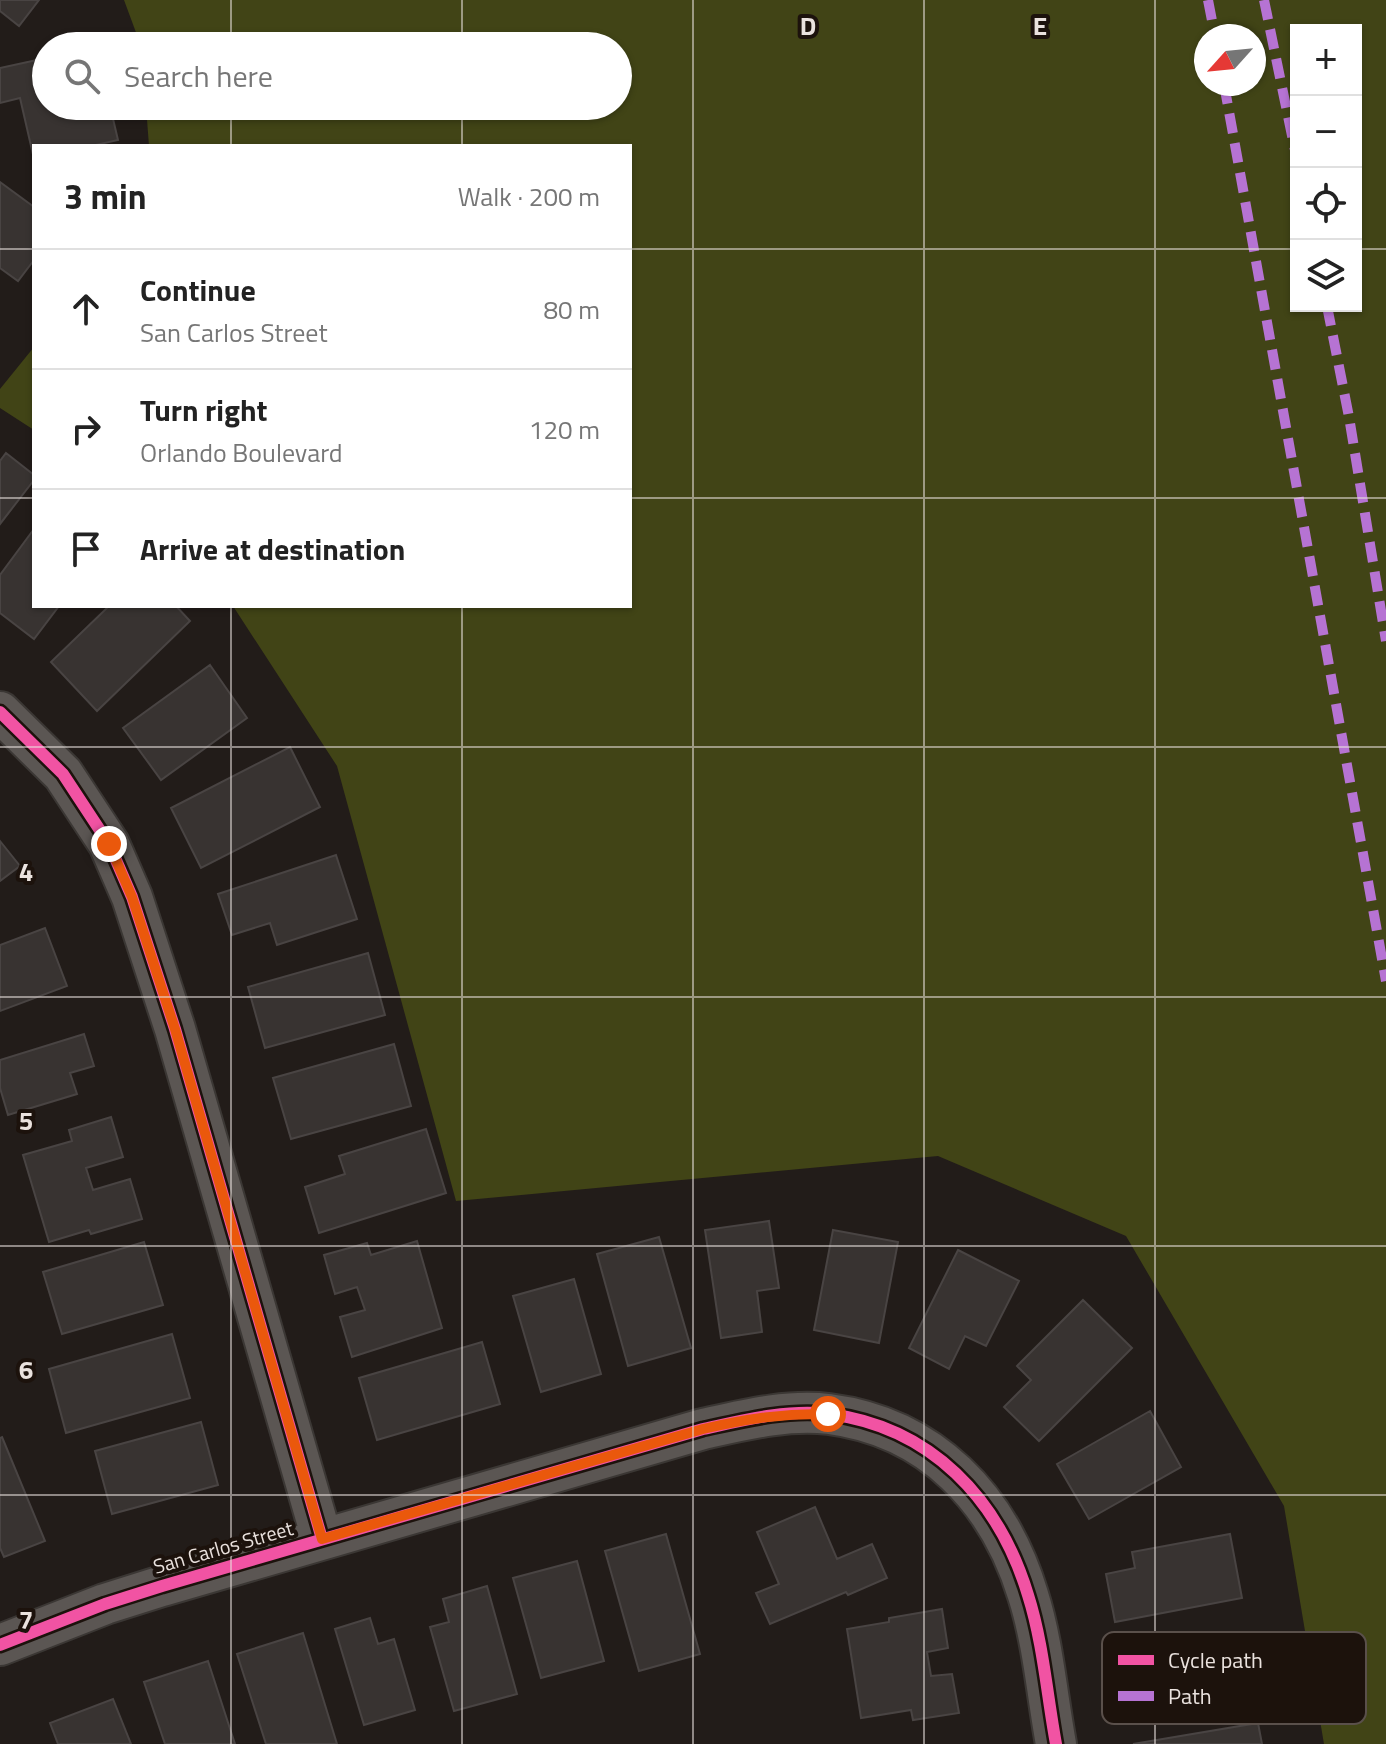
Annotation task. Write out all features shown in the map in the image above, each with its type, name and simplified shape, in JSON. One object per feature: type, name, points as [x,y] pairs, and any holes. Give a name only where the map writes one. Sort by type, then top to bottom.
[{"type":"street","points":[[0,712],[70,784],[109,844],[132,897],[175,1029],[322,1539]]},
{"type":"street","name":"San Carlos Street","points":[[0,1645],[105,1604],[703,1429],[788,1413],[828,1414],[869,1422],[905,1436],[939,1457],[966,1481],[989,1513],[1011,1552],[1028,1595],[1056,1744]]},
{"type":"green space","points":[[124,0],[1386,0],[1386,1744],[1324,1744],[1321,1724],[1366,1724],[1366,1632],[1305,1632],[1284,1506],[1126,1236],[938,1156],[456,1201],[337,766],[234,608],[632,608],[632,144],[149,144],[147,120],[632,120],[632,32],[136,32]]},
{"type":"green space","points":[[32,349],[32,429],[0,408],[0,389]]},
{"type":"building","points":[[0,0],[39,0],[19,26],[0,11]]},
{"type":"building","points":[[32,61],[32,120],[113,120],[118,140],[100,144],[32,144],[32,150],[20,98],[0,103],[0,68]]},
{"type":"building","points":[[0,182],[32,206],[32,263],[18,281],[0,268]]},
{"type":"building","points":[[6,453],[32,473],[32,483],[0,524],[0,461]]},
{"type":"building","points":[[32,532],[32,608],[57,608],[34,639],[0,613],[0,575]]},
{"type":"building","points":[[107,608],[178,608],[190,621],[97,711],[51,662]]},
{"type":"building","points":[[210,665],[247,718],[161,780],[123,728]]},
{"type":"building","points":[[290,747],[320,807],[201,868],[171,808]]},
{"type":"building","points":[[0,841],[20,866],[0,881]]},
{"type":"building","points":[[336,855],[357,919],[277,945],[270,923],[232,935],[218,894]]},
{"type":"building","points":[[45,928],[67,986],[0,1011],[0,945]]},
{"type":"building","points":[[368,953],[385,1015],[265,1048],[248,987]]},
{"type":"building","points":[[84,1034],[94,1066],[70,1073],[77,1094],[8,1115],[0,1088],[0,1060]]},
{"type":"building","points":[[394,1044],[411,1106],[291,1139],[273,1078]]},
{"type":"building","points":[[111,1117],[123,1157],[86,1168],[93,1190],[130,1179],[142,1219],[49,1242],[23,1155],[72,1141],[69,1130]]},
{"type":"building","points":[[426,1129],[446,1193],[319,1233],[305,1187],[345,1174],[339,1156]]},
{"type":"building","points":[[769,1221],[779,1288],[757,1291],[762,1332],[721,1338],[705,1230]]},
{"type":"building","points":[[833,1230],[898,1242],[879,1343],[814,1330]]},
{"type":"building","points":[[659,1237],[691,1348],[628,1366],[597,1254]]},
{"type":"building","points":[[417,1241],[442,1328],[352,1357],[340,1317],[365,1310],[357,1287],[335,1294],[324,1255],[367,1243],[371,1255]]},
{"type":"building","points":[[144,1242],[163,1305],[62,1334],[43,1272]]},
{"type":"building","points":[[958,1250],[1019,1281],[986,1346],[965,1336],[949,1369],[909,1348]]},
{"type":"building","points":[[574,1279],[601,1374],[541,1392],[513,1296]]},
{"type":"building","points":[[1083,1300],[1132,1348],[1039,1441],[1004,1407],[1031,1380],[1017,1366]]},
{"type":"building","points":[[172,1334],[190,1398],[66,1433],[49,1369]]},
{"type":"building","points":[[482,1342],[500,1404],[377,1440],[359,1378]]},
{"type":"building","points":[[1150,1411],[1181,1467],[1089,1519],[1057,1464]]},
{"type":"building","points":[[201,1422],[218,1485],[112,1514],[95,1451]]},
{"type":"building","points":[[2,1437],[45,1541],[4,1557],[0,1548]]},
{"type":"building","points":[[815,1507],[837,1559],[872,1544],[887,1578],[770,1624],[756,1593],[779,1584],[757,1532]]},
{"type":"building","points":[[666,1534],[700,1654],[639,1671],[605,1551]]},
{"type":"building","points":[[1230,1534],[1242,1598],[1115,1622],[1106,1574],[1135,1568],[1132,1552]]},
{"type":"building","points":[[577,1561],[604,1661],[541,1678],[513,1578]]},
{"type":"building","points":[[487,1586],[517,1694],[454,1711],[430,1627],[449,1622],[443,1599]]},
{"type":"building","points":[[942,1609],[948,1648],[927,1652],[931,1676],[952,1674],[959,1713],[913,1720],[911,1710],[861,1718],[847,1629]]},
{"type":"building","points":[[370,1618],[378,1644],[394,1639],[415,1710],[364,1725],[335,1629]]},
{"type":"building","points":[[303,1633],[337,1744],[266,1744],[237,1654]]},
{"type":"building","points":[[208,1661],[235,1744],[165,1744],[144,1682]]},
{"type":"building","points":[[113,1699],[131,1744],[58,1744],[50,1723]]},
{"type":"building","points":[[1258,1724],[1262,1744],[1133,1744]]},
{"type":"marked path","points":[[1208,0],[1213,24]]},
{"type":"marked path","points":[[1264,0],[1290,126]]},
{"type":"marked path","points":[[1226,96],[1386,981]]},
{"type":"marked path","points":[[1328,312],[1386,641]]},
{"type":"cycle path","points":[[0,712],[63,774],[109,844],[132,897],[175,1029],[322,1539]]},
{"type":"cycle path","points":[[0,1645],[105,1604],[162,1586],[703,1429],[781,1414],[829,1414],[866,1422],[899,1434],[929,1452],[956,1473],[999,1528],[1015,1560],[1033,1613],[1056,1744]]},
{"type":"route","points":[[109,844],[132,897],[175,1029],[322,1539],[703,1429],[788,1413],[828,1414]]}]
